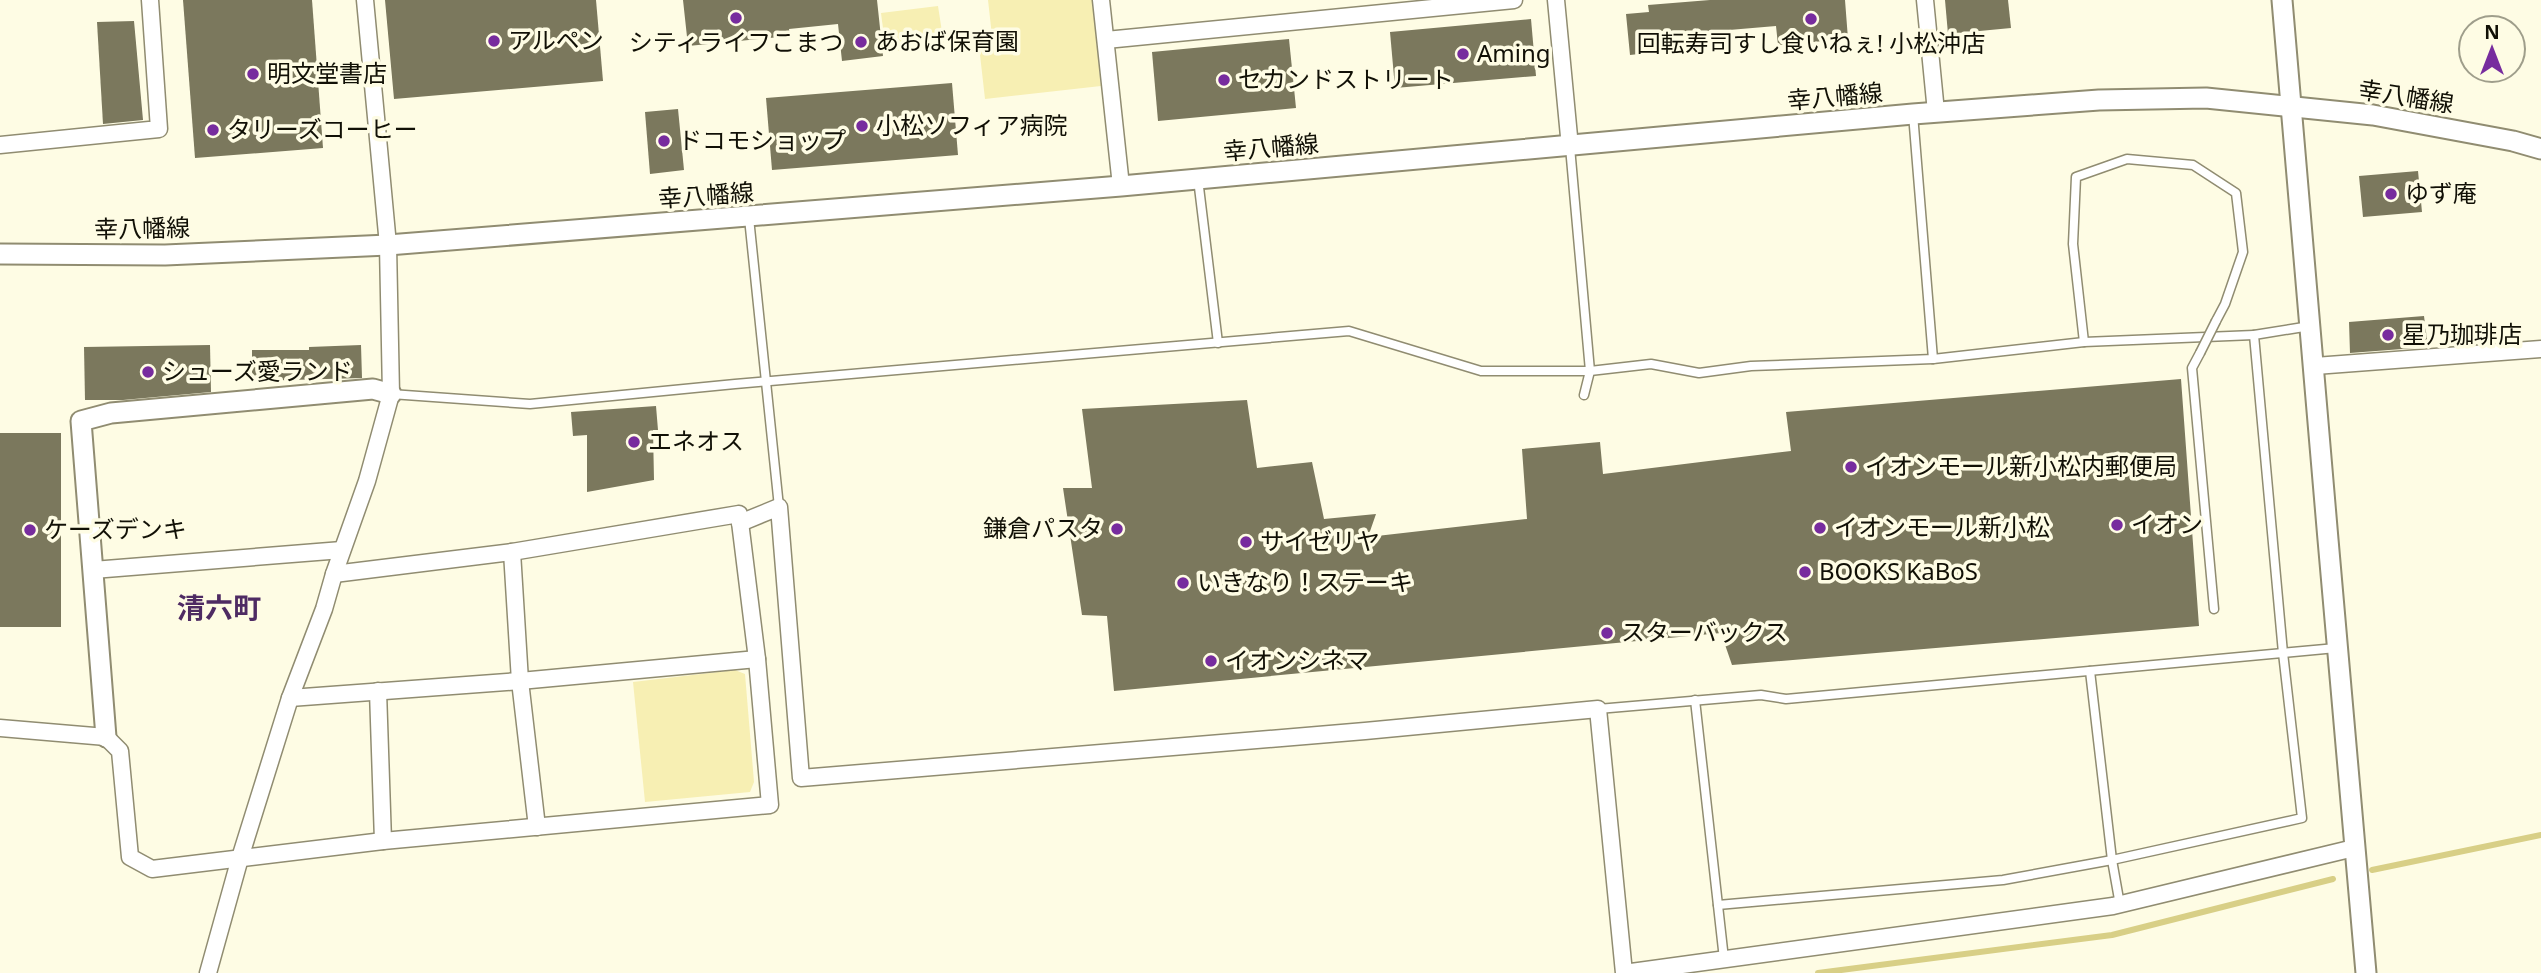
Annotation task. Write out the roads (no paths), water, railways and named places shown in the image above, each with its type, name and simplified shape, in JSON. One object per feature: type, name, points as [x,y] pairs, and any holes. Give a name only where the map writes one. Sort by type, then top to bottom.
[{"type":"street","points":[[0,145],[159,129],[150,0]]},
{"type":"street","points":[[208,973],[240,858],[290,698],[324,609],[367,481],[391,394],[388,245],[365,0]]},
{"type":"street","points":[[1101,0],[1121,186]]},
{"type":"street","points":[[1106,40],[1514,0]]},
{"type":"street","points":[[1556,0],[1570,147]]},
{"type":"street","points":[[1925,0],[1936,112]]},
{"type":"street","points":[[2282,0],[2366,973]]},
{"type":"street","name":"幸八幡線","points":[[0,254],[165,255],[388,245],[749,218],[1570,147],[1913,114],[2099,100],[2206,98],[2373,115],[2541,149]]},
{"type":"street","points":[[2315,366],[2541,349]]},
{"type":"street","points":[[106,737],[81,421],[111,413],[373,389],[391,394]]},
{"type":"street","points":[[740,523],[779,507],[801,778],[1598,709],[1624,973],[2120,905],[2354,848]]},
{"type":"street","points":[[0,728],[106,737],[120,751],[130,857],[152,869],[383,841],[771,805],[739,514],[512,552],[334,574]]},
{"type":"street","points":[[93,570],[342,550]]},
{"type":"street","points":[[512,552],[520,681],[537,827]]},
{"type":"street","points":[[290,698],[520,681],[757,659]]},
{"type":"street","points":[[378,691],[383,841]]},
{"type":"lane","points":[[1913,114],[1933,359]]},
{"type":"lane","points":[[1570,147],[1590,371],[1584,395]]},
{"type":"lane","points":[[2084,342],[2073,244],[2076,177],[2127,159],[2193,165],[2235,193],[2243,252],[2225,304],[2192,368],[2214,609]]},
{"type":"lane","points":[[1198,179],[1218,343]]},
{"type":"lane","points":[[749,218],[779,507]]},
{"type":"lane","points":[[391,394],[530,404],[1349,331],[1481,371],[1590,371],[1651,364],[1699,373],[1751,366],[1933,359],[2084,342],[2254,335],[2311,326]]},
{"type":"lane","points":[[1718,905],[2003,880],[2112,860],[2302,818],[2283,653],[2254,335]]},
{"type":"lane","points":[[1598,709],[1761,695],[1786,699],[2336,648]]},
{"type":"lane","points":[[2090,671],[2112,860],[2120,905]]},
{"type":"lane","points":[[1695,700],[1724,959]]},
{"type":"waterway","points":[[2372,870],[2541,835]]},
{"type":"waterway","points":[[1818,973],[2112,935],[2333,879]]},
{"type":"place","name":"シティライフこまつ","points":[[736,18]]},
{"type":"place","name":"回転寿司すし食いねぇ! 小松沖店","points":[[1811,19]]},
{"type":"place","name":"アルペン","points":[[494,41]]},
{"type":"place","name":"あおば保育園","points":[[861,42]]},
{"type":"place","name":"Aming","points":[[1463,54]]},
{"type":"place","name":"明文堂書店","points":[[253,74]]},
{"type":"place","name":"セカンドストリート","points":[[1224,80]]},
{"type":"place","name":"小松ソフィア病院","points":[[862,126]]},
{"type":"place","name":"タリーズコーヒー","points":[[213,130]]},
{"type":"place","name":"ドコモショップ","points":[[664,141]]},
{"type":"place","name":"ゆず庵","points":[[2391,194]]},
{"type":"place","name":"星乃珈琲店","points":[[2388,335]]},
{"type":"place","name":"シューズ愛ランド","points":[[148,372]]},
{"type":"place","name":"エネオス","points":[[634,442]]},
{"type":"place","name":"イオンモール新小松内郵便局","points":[[1851,467]]},
{"type":"place","name":"イオン","points":[[2117,525]]},
{"type":"place","name":"イオンモール新小松","points":[[1820,528]]},
{"type":"place","name":"鎌倉パスタ","points":[[1117,529]]},
{"type":"place","name":"ケーズデンキ","points":[[30,530]]},
{"type":"place","name":"サイゼリヤ","points":[[1246,542]]},
{"type":"place","name":"BOOKS KaBoS","points":[[1805,572]]},
{"type":"place","name":"いきなり！ステーキ","points":[[1183,583]]},
{"type":"place","name":"スターバックス","points":[[1607,633]]},
{"type":"place","name":"イオンシネマ","points":[[1211,661]]},
{"type":"district","name":"清六町","points":[[219,608]]}]
